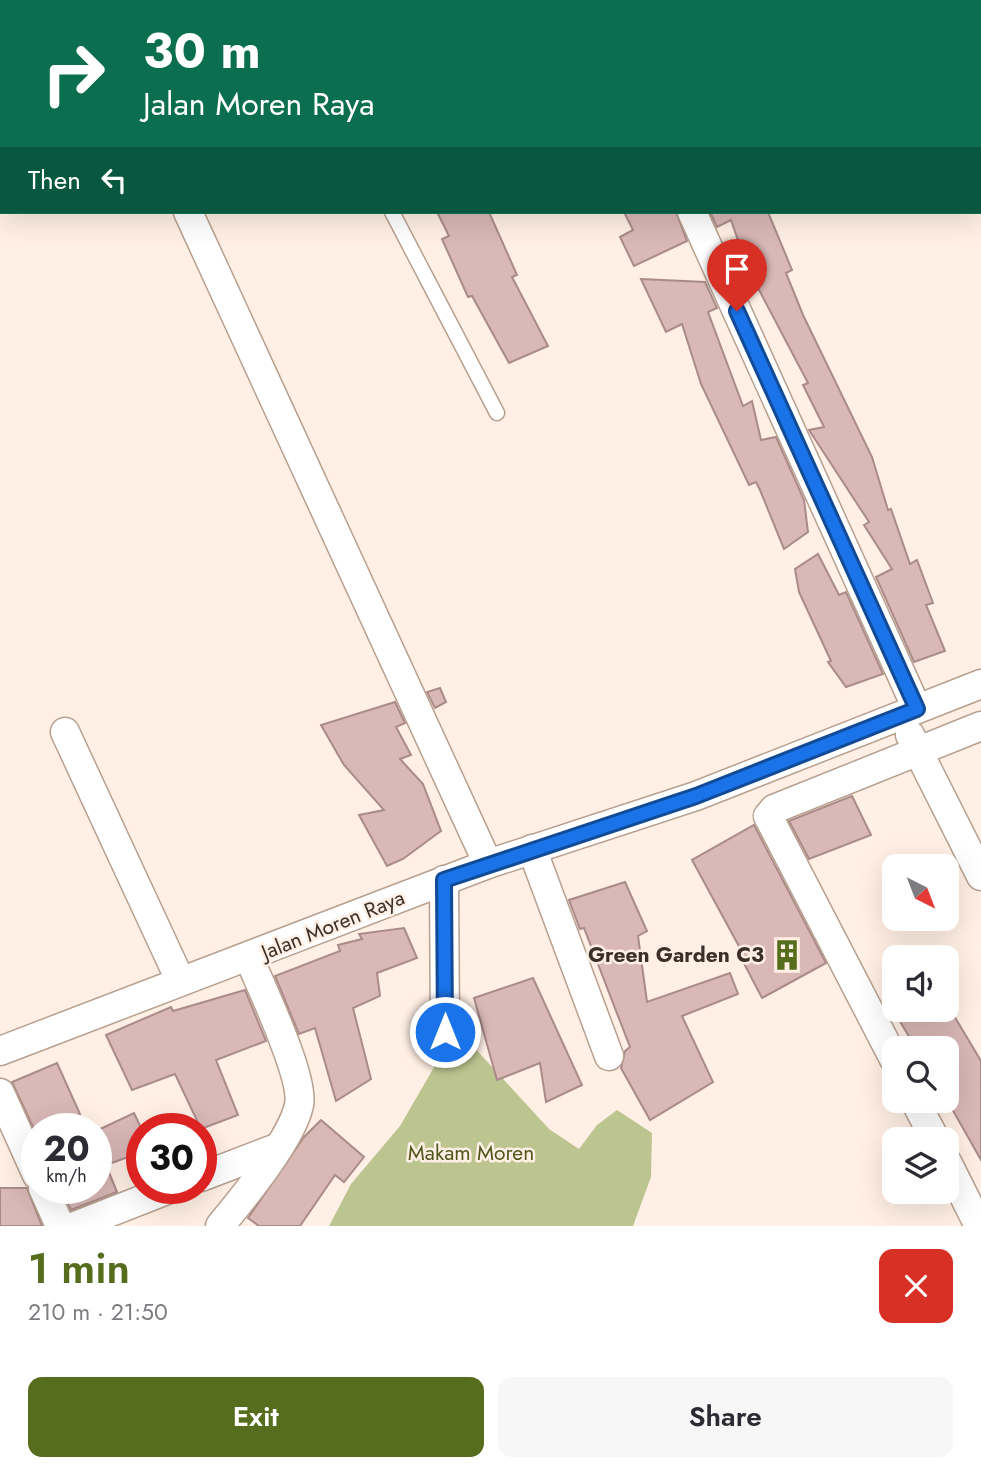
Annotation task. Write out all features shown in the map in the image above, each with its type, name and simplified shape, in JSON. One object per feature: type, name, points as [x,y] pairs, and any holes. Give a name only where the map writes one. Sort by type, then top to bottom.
[{"type":"street","points":[[189,214],[488,864]]},
{"type":"street","points":[[693,214],[909,713],[918,751],[981,876]]},
{"type":"street","name":"Jalan Moren Raya","points":[[0,1051],[180,980],[249,958],[444,880],[696,796],[981,684]]},
{"type":"street","points":[[882,1036],[768,816],[774,809],[981,726]]},
{"type":"street","points":[[65,732],[180,980]]},
{"type":"street","points":[[532,849],[609,1056]]},
{"type":"street","points":[[444,880],[445,1032]]},
{"type":"street","points":[[220,1226],[279,1147],[300,1104],[293,1068],[249,958]]},
{"type":"street","points":[[0,1093],[21,1140]]},
{"type":"street","points":[[217,1171],[279,1147]]},
{"type":"street","points":[[959,1186],[979,1226]]},
{"type":"street","points":[[50,1204],[60,1226]]},
{"type":"street","points":[[75,1226],[131,1204]]},
{"type":"lane","points":[[393,214],[496,413]]},
{"type":"green space","name":"Makam Moren","points":[[472,1045],[549,1129],[579,1149],[597,1125],[617,1110],[652,1133],[651,1177],[633,1226],[329,1226],[351,1184],[400,1126],[440,1057]]},
{"type":"building","points":[[438,214],[490,214],[517,275],[512,277],[548,346],[509,363],[472,296],[468,297],[442,239],[449,236]]},
{"type":"building","points":[[625,214],[677,214],[687,241],[634,266],[620,237],[633,230]]},
{"type":"building","points":[[711,214],[769,214],[792,270],[786,273],[803,315],[872,457],[888,510],[891,509],[910,564],[917,560],[933,603],[926,605],[945,651],[914,662],[876,577],[892,569],[864,525],[869,522],[809,430],[824,427],[803,385],[808,383],[747,267],[731,220],[717,227]]},
{"type":"building","points":[[641,279],[705,282],[717,308],[708,312],[743,406],[752,401],[761,440],[776,437],[804,500],[808,532],[784,549],[756,482],[749,485],[701,384],[682,324],[666,332]]},
{"type":"building","points":[[818,554],[839,595],[846,592],[883,674],[846,687],[828,662],[831,661],[799,592],[795,569]]},
{"type":"building","points":[[440,688],[446,702],[435,708],[427,692]]},
{"type":"building","points":[[395,702],[405,723],[396,727],[411,755],[400,759],[423,784],[441,831],[403,859],[387,866],[359,815],[384,810],[344,765],[321,725]]},
{"type":"building","points":[[852,796],[871,835],[809,859],[789,821]]},
{"type":"building","points":[[754,825],[826,963],[762,998],[738,952],[741,950],[692,860]]},
{"type":"building","points":[[625,882],[647,931],[638,936],[647,1002],[730,973],[738,994],[682,1016],[713,1082],[650,1120],[621,1068],[625,1051],[630,1047],[584,928],[580,929],[569,900]]},
{"type":"building","points":[[404,928],[417,958],[377,973],[380,996],[353,1008],[371,1079],[336,1101],[315,1028],[299,1034],[275,976],[340,951],[338,945],[362,939],[359,934]]},
{"type":"building","points":[[533,978],[582,1085],[546,1102],[540,1063],[497,1080],[474,998]]},
{"type":"building","points":[[245,990],[266,1041],[216,1060],[238,1115],[217,1123],[217,1113],[193,1113],[175,1074],[132,1090],[106,1035],[171,1007],[173,1011]]},
{"type":"building","points":[[900,1022],[958,1022],[981,1061],[981,1160],[954,1113],[959,1113],[959,1036],[909,1036]]},
{"type":"building","points":[[57,1063],[80,1113],[27,1113],[12,1082]]},
{"type":"building","points":[[126,1117],[126,1158],[112,1163],[112,1123]]},
{"type":"building","points":[[321,1120],[364,1157],[344,1182],[335,1175],[300,1226],[259,1226],[248,1218],[304,1137]]},
{"type":"building","points":[[112,1180],[117,1192],[112,1194]]},
{"type":"building","points":[[0,1188],[21,1188],[21,1204],[33,1204],[42,1226],[0,1226]]},
{"type":"building","points":[[68,1204],[86,1204],[71,1210]]},
{"type":"place","name":"Green Garden C3","points":[[787,955]]},
{"type":"route","points":[[445,1032],[444,880],[696,796],[917,709],[737,311]]}]
